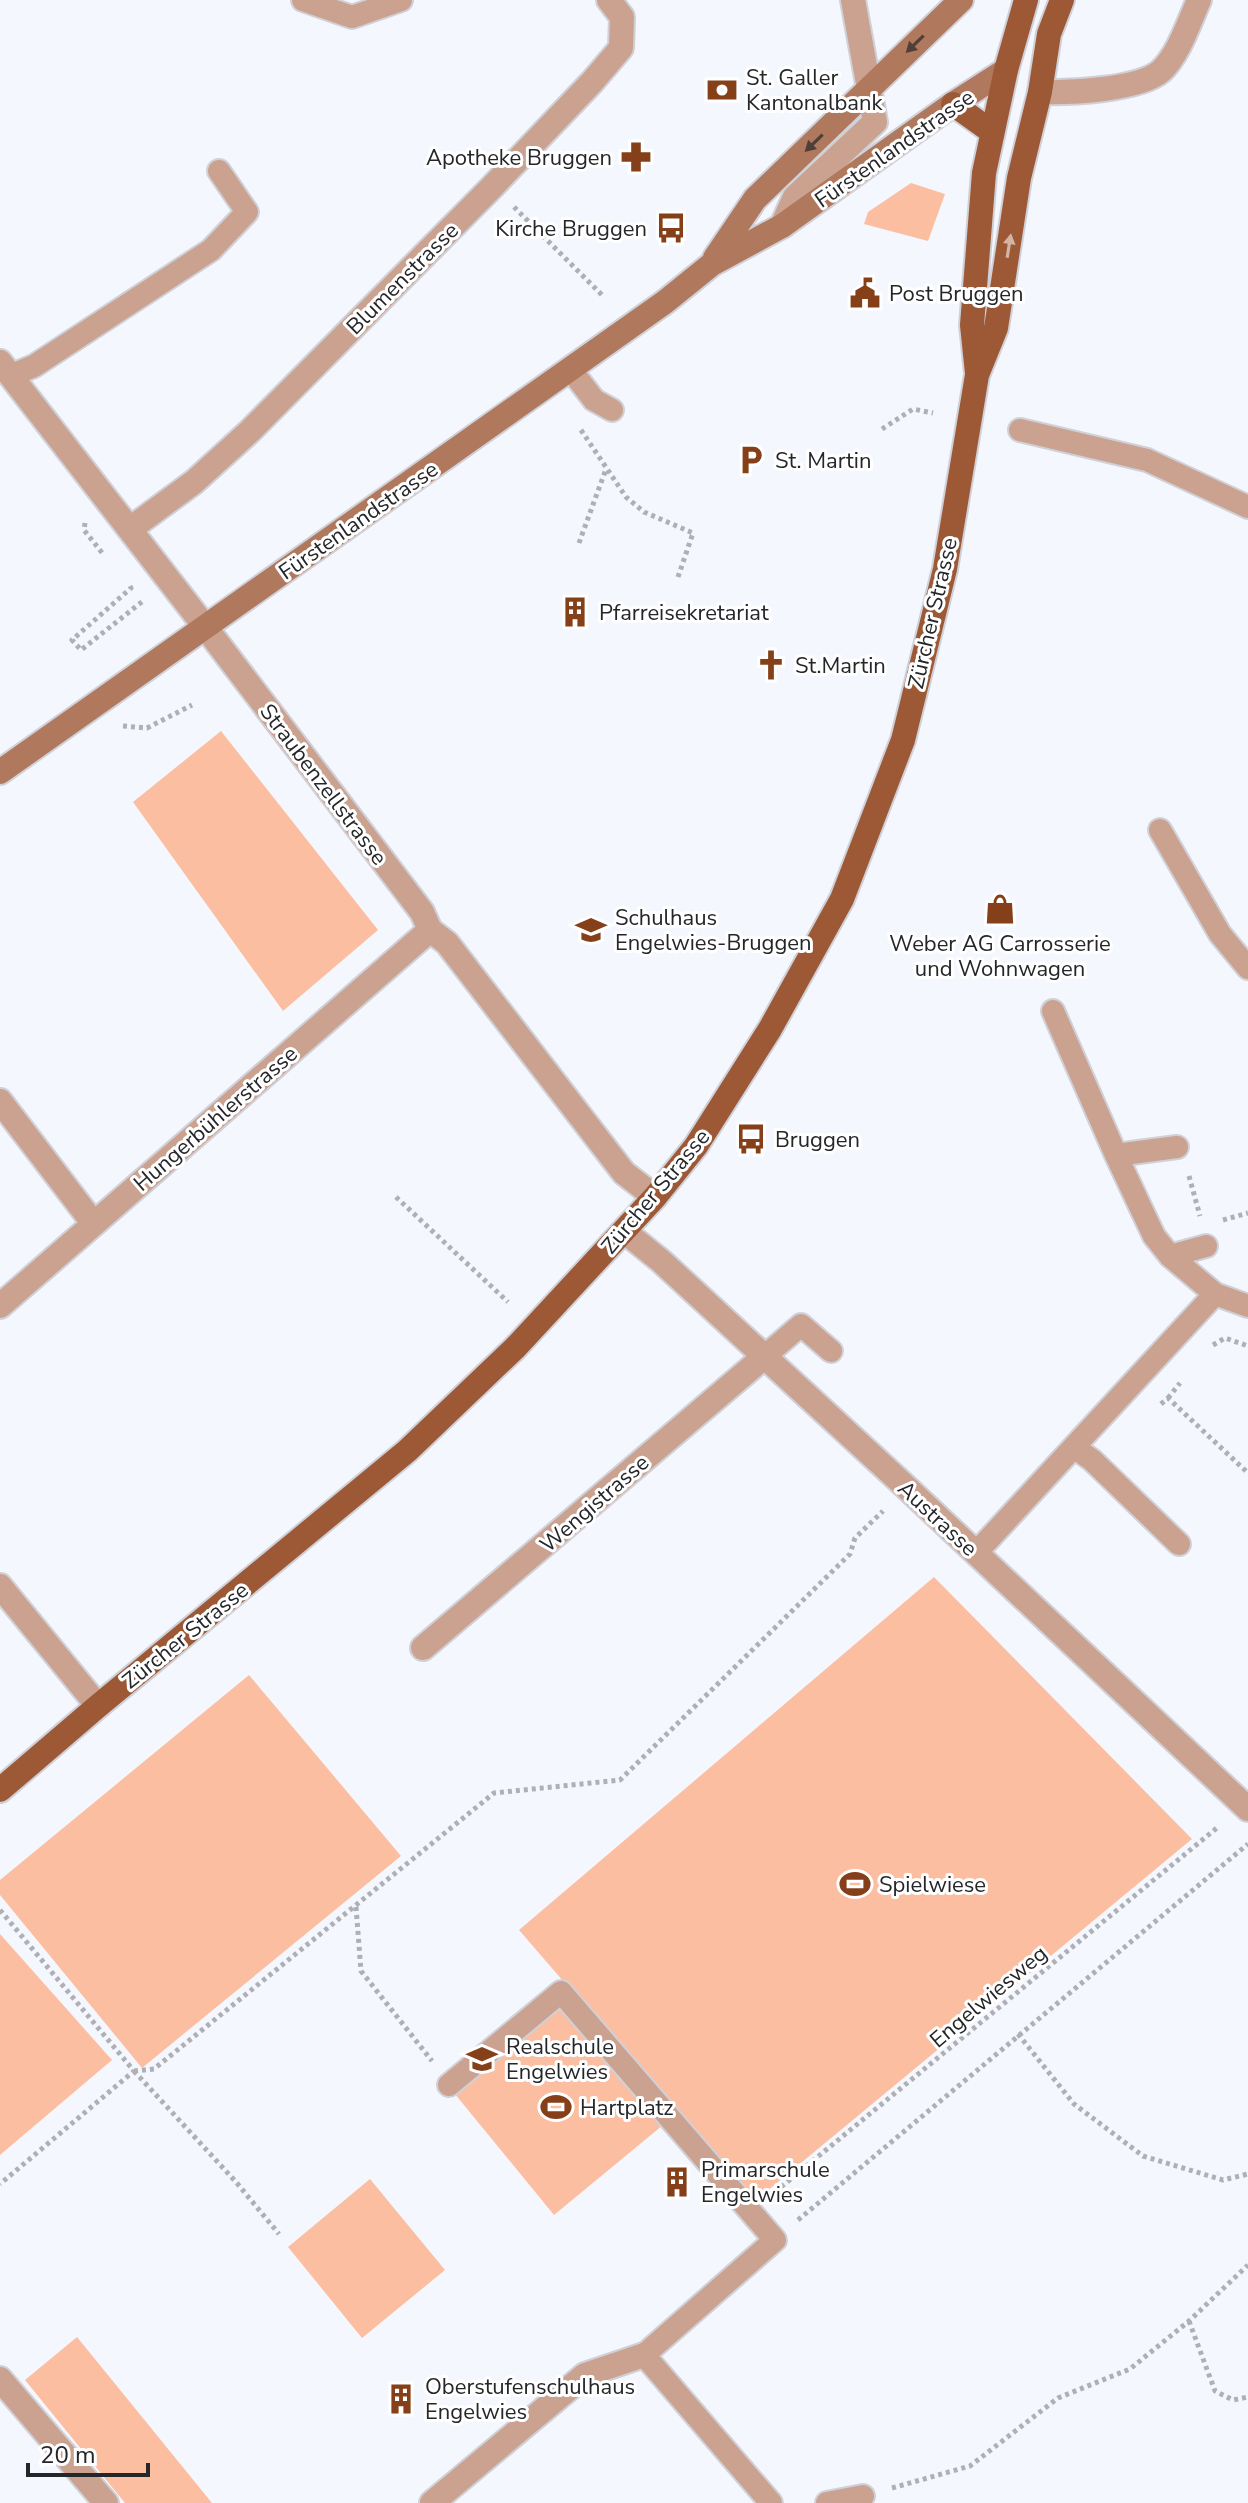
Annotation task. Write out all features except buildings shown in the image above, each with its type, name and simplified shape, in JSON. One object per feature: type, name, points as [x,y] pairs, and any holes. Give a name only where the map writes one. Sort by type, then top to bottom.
[{"type":"main road","name":"Fürstenlandstrasse","points":[[712,264],[755,199],[961,0]]},
{"type":"main road","name":"Zürcher Strasse","points":[[977,375],[972,325],[984,173],[1006,70],[1026,0]]},
{"type":"main road","name":"Zürcher Strasse","points":[[0,1790],[407,1451],[515,1348],[655,1197],[696,1146],[733,1090],[842,899],[903,740],[945,569],[977,375],[996,328],[1019,178],[1040,92],[1049,34],[1062,0]]},
{"type":"main road","points":[[1006,70],[1049,34]]},
{"type":"main road","name":"Fürstenlandstrasse","points":[[0,772],[571,370],[712,264],[782,226],[1006,70]]},
{"type":"main road","points":[[953,104],[992,132]]},
{"type":"street","name":"Blumenstrasse","points":[[130,529],[194,482],[250,431],[592,82],[621,48],[622,17],[609,0]]},
{"type":"street","points":[[853,0],[871,89]]},
{"type":"street","points":[[1040,92],[1067,93],[1107,88],[1140,82],[1161,71],[1176,50],[1199,0]]},
{"type":"street","name":"Fürstenlandstrasse","points":[[782,226],[795,197],[875,122],[871,89]]},
{"type":"street","name":"Straubenzellstrasse","points":[[3,373],[206,628],[422,912],[430,930],[447,943],[624,1173],[655,1197]]},
{"type":"street","name":"Hungerbühlerstrasse","points":[[0,1306],[430,930]]},
{"type":"street","points":[[2,1109],[94,1224]]},
{"type":"street","name":"Austrasse","points":[[624,1231],[661,1261],[906,1487],[1246,1808]]},
{"type":"street","name":"Wengistrasse","points":[[423,1648],[764,1357]]},
{"type":"street","points":[[0,1586],[98,1706]]},
{"type":"street","points":[[432,2503],[585,2375],[644,2355]]},
{"type":"street","points":[[0,2379],[106,2503]]},
{"type":"lane","points":[[303,0],[352,17],[401,0]]},
{"type":"lane","points":[[3,373],[34,366],[211,250],[247,212],[219,171]]},
{"type":"lane","points":[[571,370],[595,415]]},
{"type":"lane","points":[[1020,430],[1147,460],[1248,507]]},
{"type":"lane","points":[[1160,830],[1220,934],[1248,968]]},
{"type":"lane","points":[[1053,1011],[1154,1236],[1170,1256],[1215,1294],[1248,1306]]},
{"type":"lane","points":[[1116,1155],[1177,1147]]},
{"type":"lane","points":[[1170,1256],[1204,1236]]},
{"type":"lane","points":[[976,1553],[1215,1294]]},
{"type":"lane","points":[[764,1357],[801,1325],[831,1351]]},
{"type":"lane","points":[[1075,1448],[1092,1460],[1179,1544]]},
{"type":"lane","points":[[449,2085],[561,1992],[775,2240],[644,2355],[771,2503]]},
{"type":"lane","points":[[827,2503],[863,2496]]},
{"type":"path","points":[[526,218],[604,297]]},
{"type":"path","points":[[882,429],[913,409],[933,413]]},
{"type":"path","points":[[595,415],[607,468],[626,497],[644,512],[693,533],[678,577]]},
{"type":"path","points":[[579,543],[607,468]]},
{"type":"path","points":[[131,588],[72,640],[81,650],[147,598]]},
{"type":"path","points":[[122,726],[147,728],[192,705]]},
{"type":"path","points":[[1177,1147],[1183,1153],[1204,1236]]},
{"type":"path","points":[[396,1197],[508,1302]]},
{"type":"path","points":[[1213,1346],[1225,1338],[1248,1346]]},
{"type":"path","points":[[1156,1407],[1184,1378]]},
{"type":"path","points":[[1168,1398],[1248,1473]]},
{"type":"path","points":[[0,2184],[134,2071],[154,2069],[494,1793],[620,1780],[850,1554],[855,1538],[906,1487]]},
{"type":"path","name":"Engelwiesweg","points":[[752,2211],[1246,1808]]},
{"type":"path","points":[[775,2240],[1248,1844]]},
{"type":"path","points":[[356,1907],[361,1971],[423,2049]]},
{"type":"path","points":[[0,1910],[134,2071],[236,2182],[279,2234]]},
{"type":"path","points":[[1018,2034],[1074,2104],[1143,2156],[1223,2180],[1248,2174]]},
{"type":"path","points":[[863,2496],[970,2466],[1058,2398],[1130,2369],[1189,2321],[1248,2265]]},
{"type":"path","points":[[1189,2321],[1215,2391],[1233,2400],[1248,2397]]},
{"type":"shaded area","points":[[911,183],[945,194],[928,241],[864,224],[868,212]]},
{"type":"shaded area","points":[[221,731],[378,930],[283,1011],[133,802]]},
{"type":"shaded area","name":"Spielwiese","points":[[934,1577],[1192,1839],[754,2202],[519,1930]]},
{"type":"shaded area","points":[[249,1675],[401,1856],[142,2068],[0,1895],[0,1880]]},
{"type":"shaded area","points":[[0,1934],[112,2060],[0,2155]]},
{"type":"shaded area","name":"Hartplatz","points":[[554,2002],[663,2125],[554,2215],[450,2088]]},
{"type":"shaded area","points":[[370,2179],[445,2270],[362,2338],[288,2247]]},
{"type":"shaded area","points":[[77,2337],[212,2503],[125,2503],[25,2380]]},
{"type":"place","name":"St. Galler Kantonalbank","points":[[722,90]]},
{"type":"place","name":"Apotheke Bruggen","points":[[636,157]]},
{"type":"place","name":"Kirche Bruggen","points":[[671,228]]},
{"type":"place","name":"Post Bruggen","points":[[865,293]]},
{"type":"place","name":"St. Martin","points":[[751,460]]},
{"type":"place","name":"Pfarreisekretariat","points":[[575,612]]},
{"type":"place","name":"St.Martin","points":[[771,665]]},
{"type":"place","name":"Weber AG Carrosserie und Wohnwagen","points":[[1000,909]]},
{"type":"place","name":"Schulhaus Engelwies-Bruggen","points":[[591,930]]},
{"type":"place","name":"Bruggen","points":[[751,1139]]},
{"type":"place","name":"Spielwiese","points":[[855,1884]]},
{"type":"place","name":"Realschule Engelwies","points":[[482,2059]]},
{"type":"place","name":"Hartplatz","points":[[556,2107]]},
{"type":"place","name":"Primarschule Engelwies","points":[[677,2182]]},
{"type":"place","name":"Oberstufenschulhaus Engelwies","points":[[401,2399]]}]
